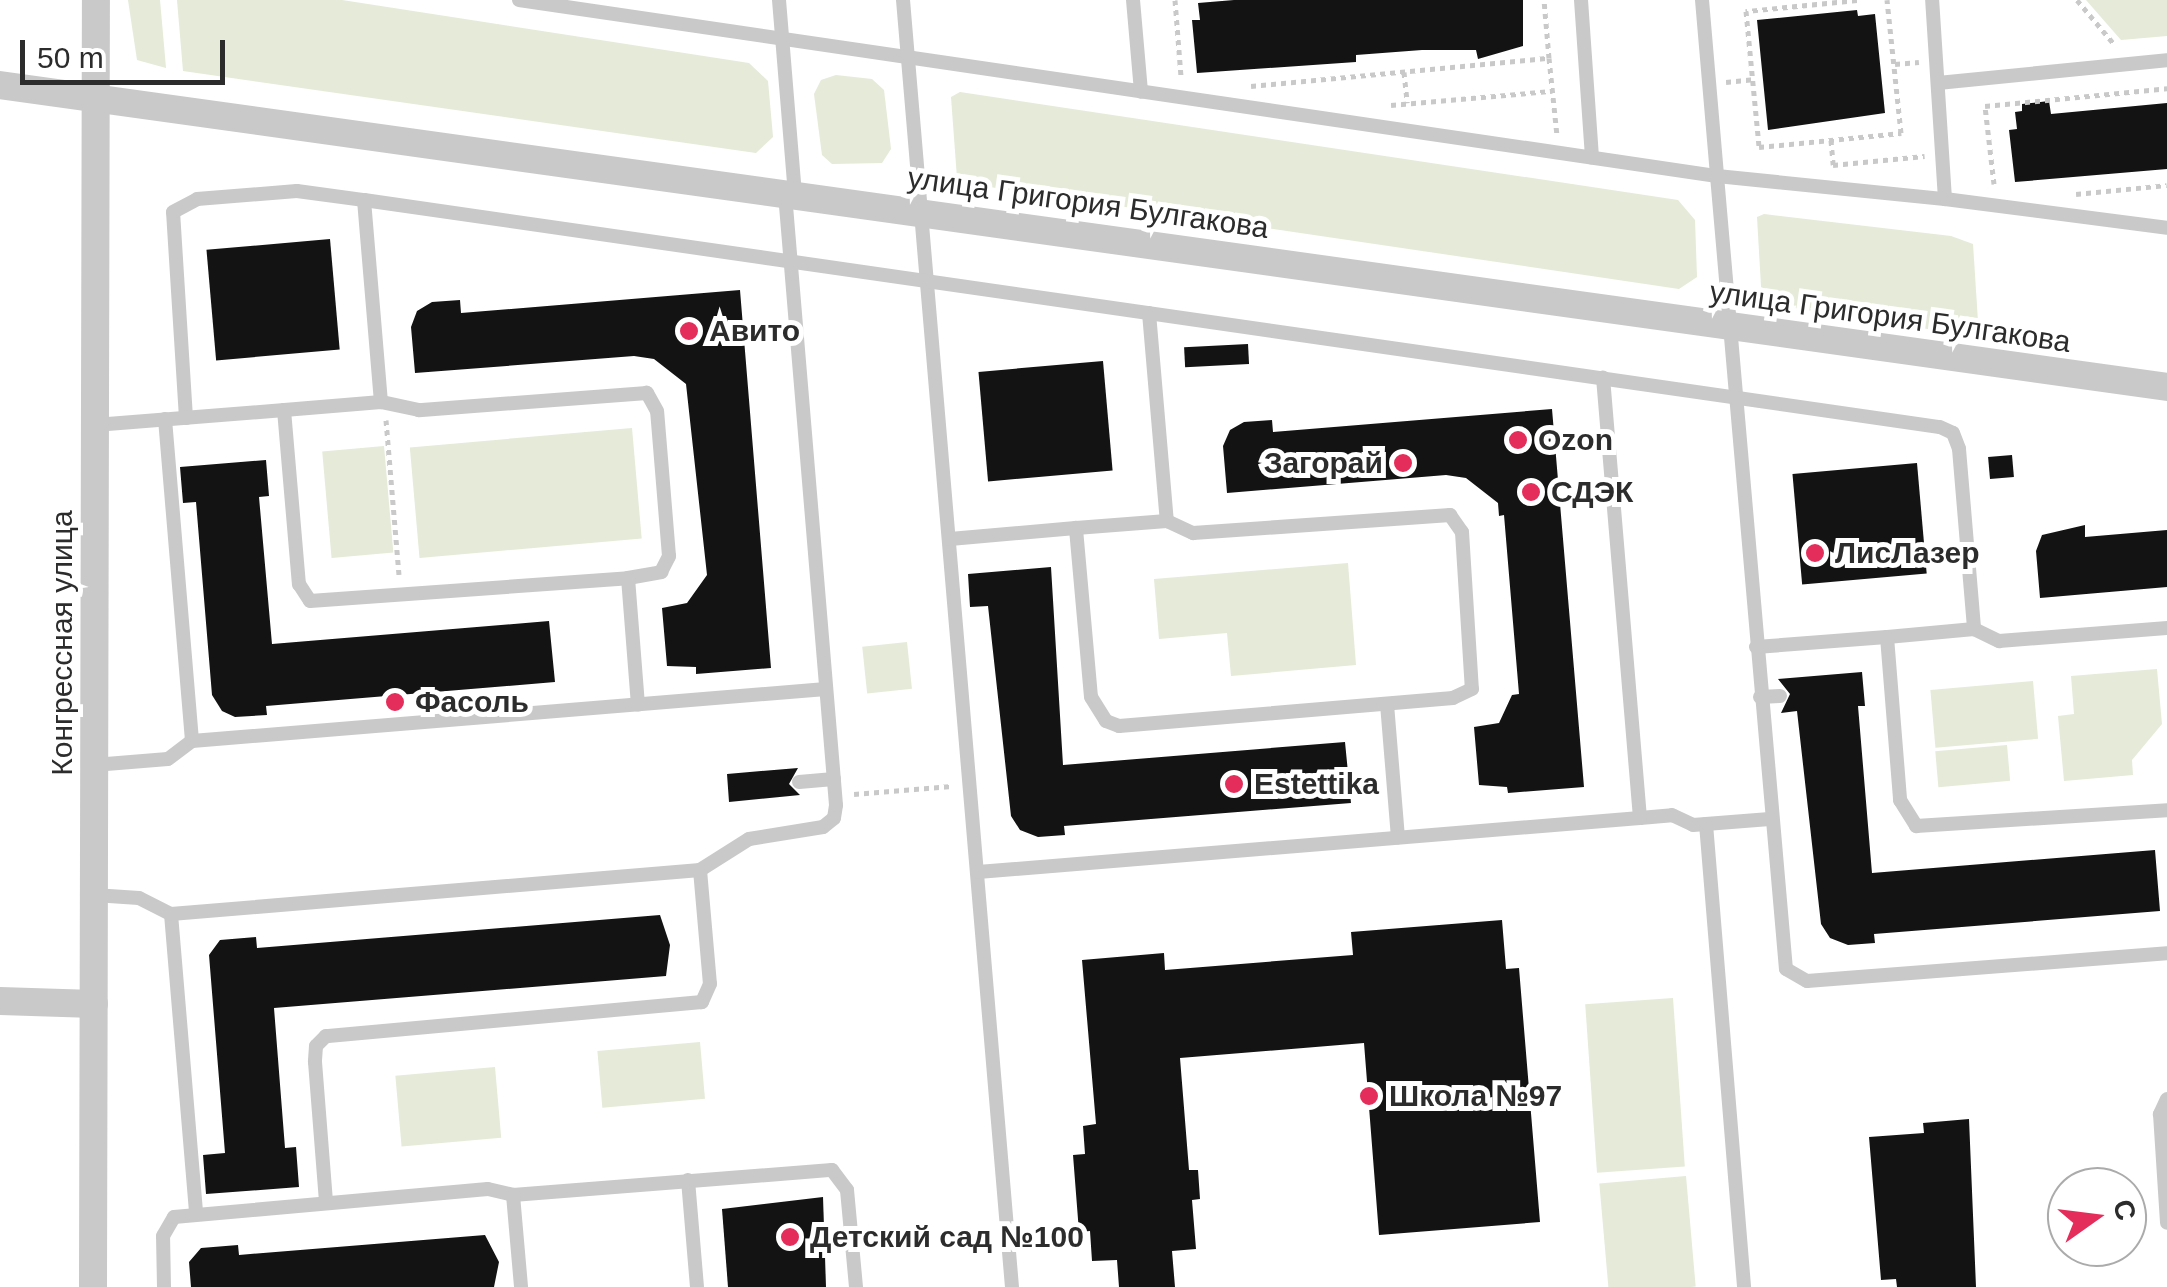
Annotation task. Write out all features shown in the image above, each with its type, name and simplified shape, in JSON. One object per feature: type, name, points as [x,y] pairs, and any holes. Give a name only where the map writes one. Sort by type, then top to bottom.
[{"type":"street","name":"Конгрессная улица","points":[[93,1287],[96,0]]},
{"type":"street","name":"улица Григория Булгакова","points":[[0,85],[97,94],[1730,329],[2167,387]]},
{"type":"street","points":[[0,1001],[94,1004]]},
{"type":"lane","points":[[519,0],[1716,176],[1945,199],[2167,228]]},
{"type":"lane","points":[[94,896],[139,898],[171,914],[700,870],[749,838],[823,828],[834,818],[834,779],[790,262],[779,0]]},
{"type":"lane","points":[[904,0],[950,539],[962,591],[970,784],[1012,1287]]},
{"type":"lane","points":[[1133,0],[1142,92]]},
{"type":"lane","points":[[1581,0],[1592,158]]},
{"type":"lane","points":[[1702,0],[1782,954],[1794,978],[2167,953]]},
{"type":"lane","points":[[1932,0],[1945,199]]},
{"type":"lane","points":[[1938,83],[2167,60]]},
{"type":"lane","points":[[186,418],[172,212],[197,199],[298,191],[1735,397],[1953,433],[1974,629]]},
{"type":"lane","points":[[364,200],[383,402]]},
{"type":"lane","points":[[1150,313],[1167,521]]},
{"type":"lane","points":[[1603,378],[1640,818]]},
{"type":"lane","points":[[95,425],[383,402],[419,410],[647,393],[657,412],[669,556],[662,572],[628,578],[319,603],[302,593],[284,410]]},
{"type":"lane","points":[[165,420],[175,486],[192,741]]},
{"type":"lane","points":[[950,539],[1076,528],[1167,521],[1193,533],[1441,513],[1458,520],[1472,689],[1453,698],[1387,704],[1119,726],[1106,721],[1091,697],[1076,528]]},
{"type":"lane","points":[[628,578],[638,705]]},
{"type":"lane","points":[[1756,647],[1974,629],[1999,641],[2167,628]]},
{"type":"lane","points":[[1887,636],[1900,800],[1916,826],[2167,810]]},
{"type":"lane","points":[[94,765],[168,759],[192,741],[826,689]]},
{"type":"lane","points":[[1760,697],[1780,696]]},
{"type":"lane","points":[[1387,704],[1398,838]]},
{"type":"lane","points":[[798,782],[834,779]]},
{"type":"lane","points":[[978,872],[1672,815],[1706,824],[1770,819]]},
{"type":"lane","points":[[1706,824],[1744,1287]]},
{"type":"lane","points":[[326,1203],[315,1062],[316,1046],[326,1036],[702,1002],[710,984],[700,870]]},
{"type":"lane","points":[[171,914],[199,1175],[196,1214]]},
{"type":"lane","points":[[2167,1100],[2160,1114],[2167,1223]]},
{"type":"lane","points":[[164,1287],[166,1224],[196,1214],[488,1190],[513,1195],[832,1170],[848,1190],[856,1287]]},
{"type":"lane","points":[[688,1180],[697,1287]]},
{"type":"lane","points":[[513,1195],[521,1287]]},
{"type":"path","points":[[1175,0],[1181,77],[1197,81]]},
{"type":"path","points":[[1544,0],[1559,153]]},
{"type":"path","points":[[1858,0],[1746,11],[1759,147],[1901,133],[1888,0]]},
{"type":"path","points":[[1285,94],[1248,88],[1548,58]]},
{"type":"path","points":[[1404,72],[1407,104]]},
{"type":"path","points":[[2013,190],[1994,187],[1985,106],[2167,88]]},
{"type":"path","points":[[1378,106],[1552,90]]},
{"type":"path","points":[[1830,140],[1833,165],[1944,154]]},
{"type":"path","points":[[2070,194],[2167,185]]},
{"type":"path","points":[[383,402],[401,596]]},
{"type":"path","points":[[835,796],[970,784]]},
{"type":"green space","points":[[128,0],[160,0],[166,68],[137,60]]},
{"type":"green space","points":[[177,0],[342,0],[749,63],[768,81],[773,137],[756,153],[183,71]]},
{"type":"green space","points":[[2086,0],[2167,0],[2167,36],[2121,40]]},
{"type":"green space","points":[[836,75],[872,79],[884,90],[891,149],[882,163],[832,164],[822,155],[814,94],[821,80]]},
{"type":"green space","points":[[960,92],[1678,200],[1695,220],[1697,277],[1679,289],[963,183],[957,178],[951,97]]},
{"type":"green space","points":[[1764,214],[1951,236],[1973,244],[1979,337],[1762,303],[1757,217]]},
{"type":"green space","points":[[632,428],[642,539],[420,558],[410,447]]},
{"type":"green space","points":[[384,446],[393,553],[332,558],[322,451]]},
{"type":"green space","points":[[1348,563],[1356,665],[1231,676],[1227,633],[1159,639],[1154,579]]},
{"type":"green space","points":[[907,642],[912,689],[867,693],[862,647]]},
{"type":"green space","points":[[2157,669],[2162,724],[2132,760],[2133,775],[2064,781],[2058,716],[2074,714],[2071,676]]},
{"type":"green space","points":[[2033,681],[2038,739],[1935,748],[1930,690]]},
{"type":"green space","points":[[2007,745],[2010,781],[1938,787],[1935,751]]},
{"type":"green space","points":[[1673,998],[1685,1167],[1597,1173],[1585,1004]]},
{"type":"green space","points":[[700,1042],[705,1099],[602,1108],[597,1051]]},
{"type":"green space","points":[[495,1067],[501,1138],[402,1146],[395,1076]]},
{"type":"green space","points":[[1686,1176],[1696,1287],[1608,1287],[1599,1184]]},
{"type":"building","points":[[1523,0],[1523,46],[1478,59],[1476,50],[1422,50],[1356,55],[1356,62],[1197,73],[1192,20],[1200,20],[1198,3]]},
{"type":"building","points":[[1857,10],[1858,16],[1875,14],[1885,113],[1768,130],[1757,20]]},
{"type":"building","points":[[2049,101],[2051,114],[2167,103],[2167,169],[2015,182],[2009,130],[2017,129],[2015,112],[2022,111],[2022,104]]},
{"type":"building","points":[[330,239],[340,350],[216,360],[206,250]]},
{"type":"building","points":[[740,290],[771,668],[696,674],[696,667],[667,666],[662,608],[687,603],[707,575],[686,384],[654,359],[634,356],[415,373],[411,327],[417,311],[432,302],[460,300],[461,313]]},
{"type":"building","points":[[1248,344],[1249,364],[1185,367],[1184,347]]},
{"type":"building","points":[[1103,361],[1113,471],[988,481],[978,372]]},
{"type":"building","points":[[1552,409],[1584,787],[1508,793],[1507,787],[1479,785],[1474,727],[1499,723],[1512,695],[1519,694],[1504,515],[1499,516],[1498,503],[1466,478],[1446,475],[1227,493],[1223,446],[1230,430],[1244,422],[1272,420],[1273,432]]},
{"type":"building","points":[[2012,455],[2014,477],[1990,479],[1988,457]]},
{"type":"building","points":[[266,460],[269,496],[259,497],[272,644],[549,621],[555,682],[266,706],[267,715],[235,717],[222,711],[212,695],[196,502],[183,503],[180,467]]},
{"type":"building","points":[[1917,463],[1927,574],[1802,584],[1792,474]]},
{"type":"building","points":[[2085,525],[2085,537],[2167,530],[2167,587],[2040,598],[2036,551],[2042,535]]},
{"type":"building","points":[[1051,567],[1063,765],[1345,742],[1351,803],[1064,826],[1065,835],[1038,837],[1020,830],[1011,816],[988,606],[970,607],[968,574]]},
{"type":"building","points":[[1862,672],[1865,706],[1858,706],[1872,873],[2155,850],[2160,911],[1874,934],[1875,943],[1848,945],[1830,938],[1821,924],[1797,711],[1781,713],[1790,694],[1778,679]]},
{"type":"building","points":[[798,768],[789,784],[800,795],[729,802],[727,774]]},
{"type":"building","points":[[660,915],[670,945],[666,976],[274,1008],[285,1148],[296,1147],[299,1187],[206,1194],[203,1155],[225,1153],[209,955],[220,940],[256,937],[257,948]]},
{"type":"building","points":[[1502,920],[1506,969],[1519,968],[1540,1222],[1379,1235],[1364,1043],[1180,1058],[1189,1170],[1198,1170],[1200,1199],[1192,1200],[1196,1249],[1172,1251],[1175,1287],[1119,1287],[1117,1260],[1092,1261],[1090,1231],[1079,1232],[1073,1155],[1085,1154],[1083,1126],[1096,1124],[1082,960],[1164,953],[1165,970],[1353,955],[1351,932]]},
{"type":"building","points":[[1969,1119],[1976,1287],[1897,1287],[1896,1279],[1881,1280],[1869,1137],[1924,1133],[1923,1123]]},
{"type":"building","points":[[823,1197],[826,1287],[728,1287],[722,1209]]},
{"type":"building","points":[[485,1235],[499,1262],[494,1287],[191,1287],[189,1262],[201,1248],[238,1245],[239,1255]]},
{"type":"place","name":"Авито","points":[[689,331]]},
{"type":"place","name":"Ozon","points":[[1518,440]]},
{"type":"place","name":"Загорай","points":[[1403,463]]},
{"type":"place","name":"СДЭК","points":[[1531,492]]},
{"type":"place","name":"ЛисЛазер","points":[[1815,553]]},
{"type":"place","name":"Фасоль","points":[[395,702]]},
{"type":"place","name":"Estettika","points":[[1234,784]]},
{"type":"place","name":"Школа №97","points":[[1369,1096]]},
{"type":"place","name":"Детский сад №100","points":[[790,1237]]}]
